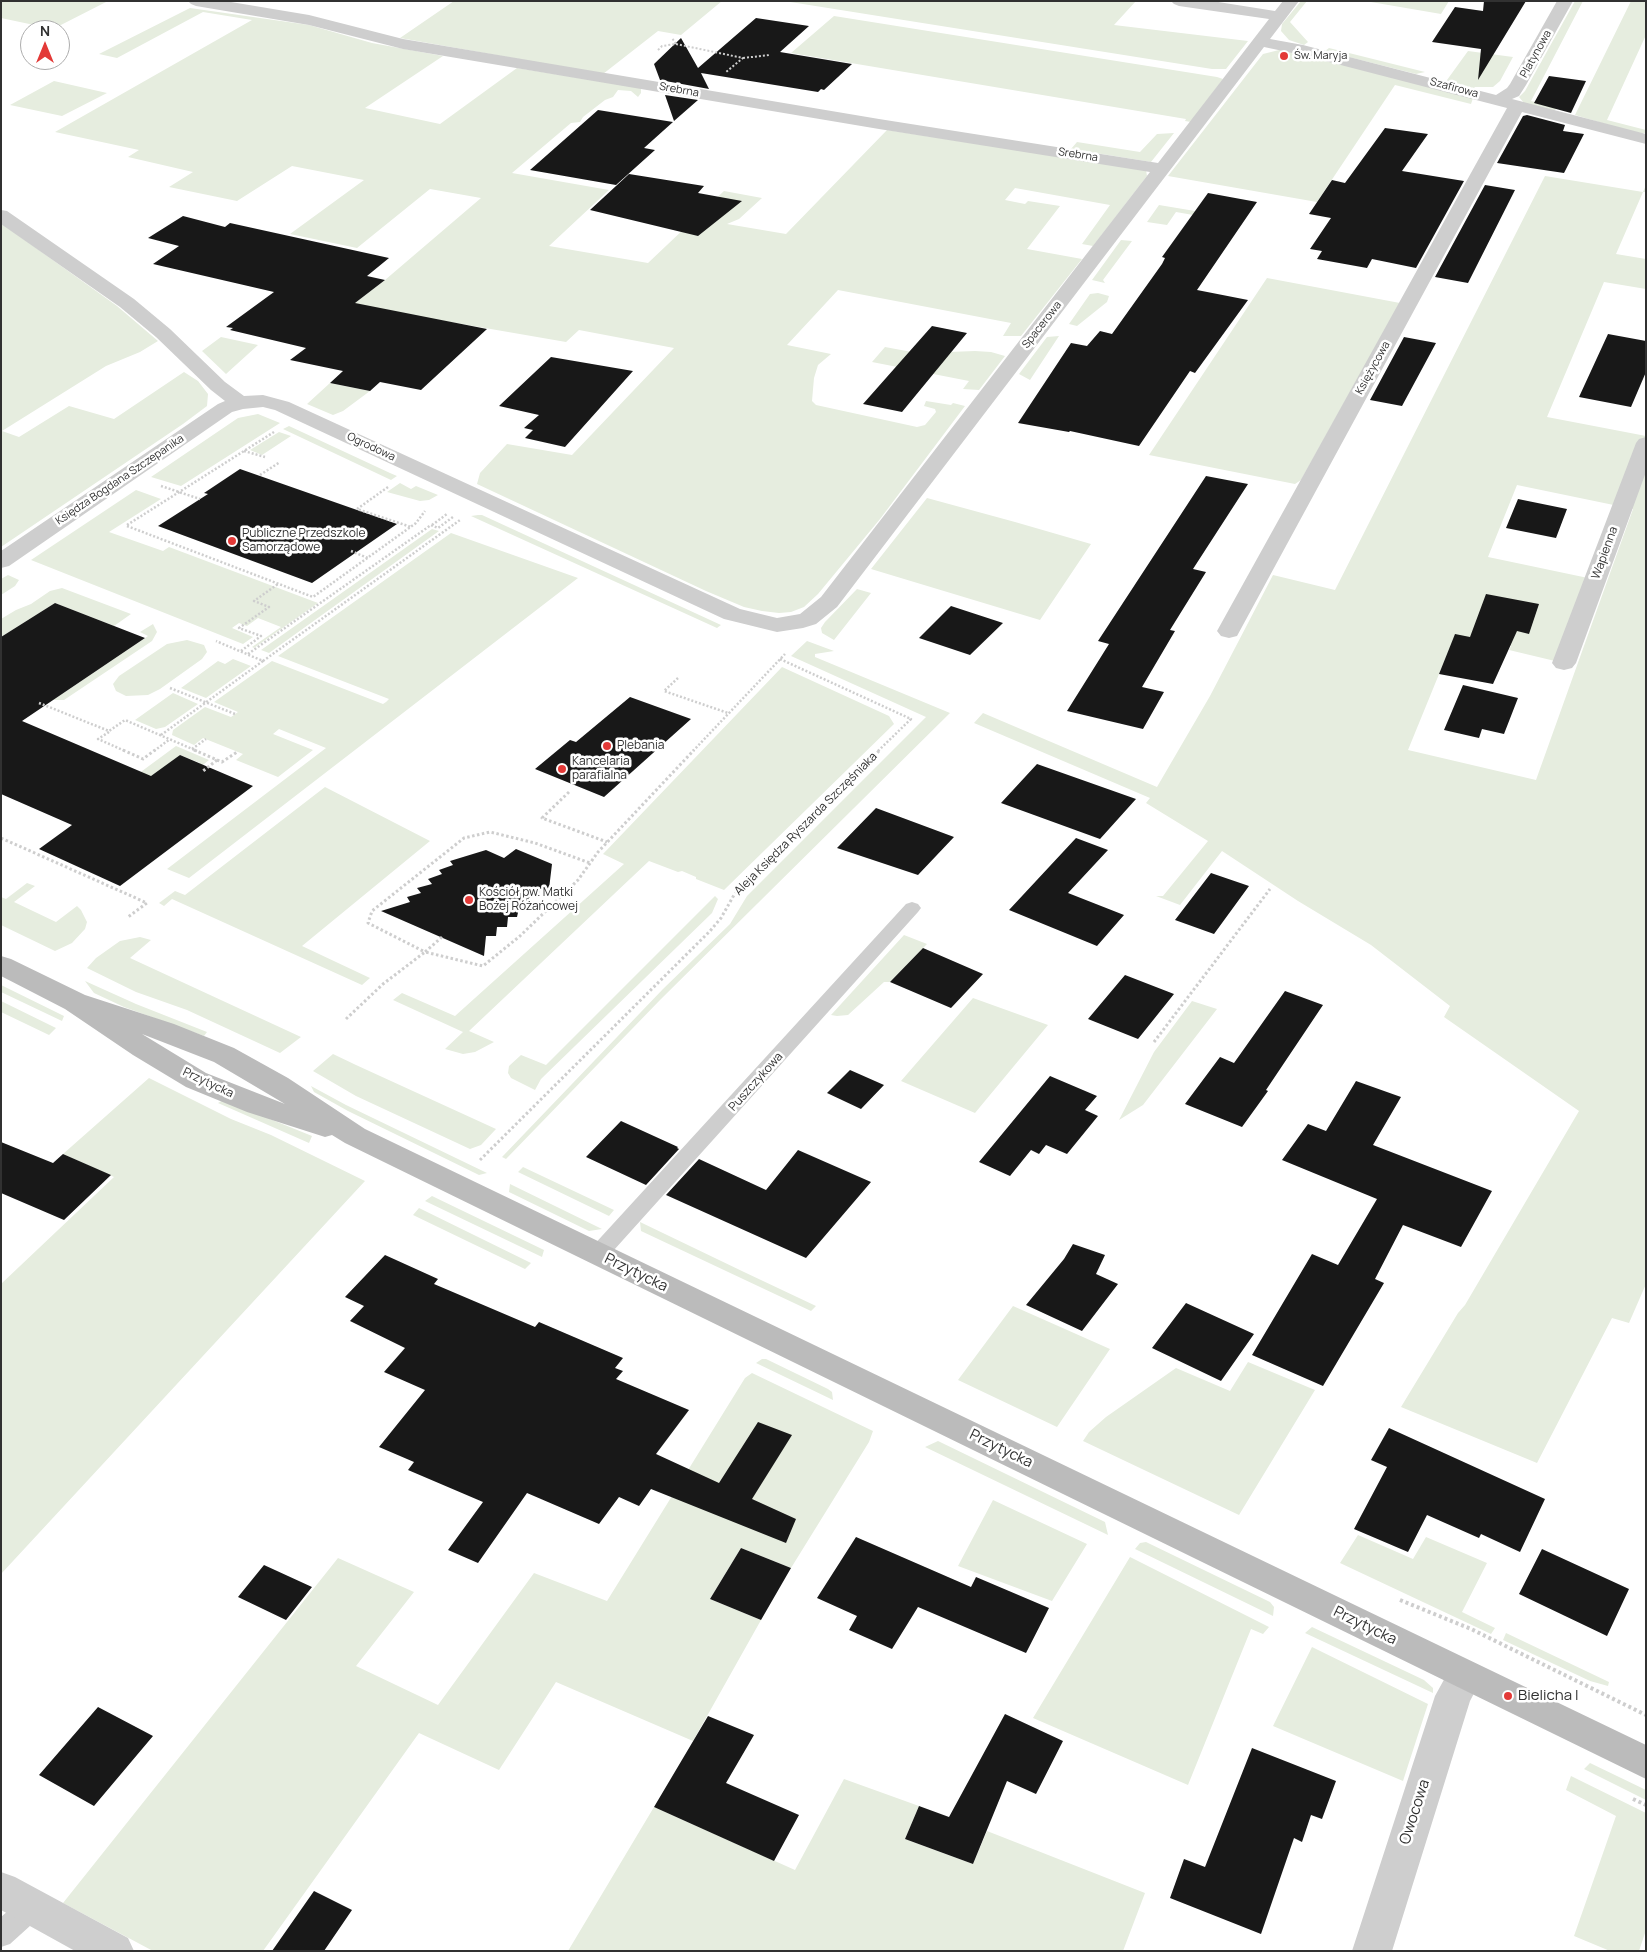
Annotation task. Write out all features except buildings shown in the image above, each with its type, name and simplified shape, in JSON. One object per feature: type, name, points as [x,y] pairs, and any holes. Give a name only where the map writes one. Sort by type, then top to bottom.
[{"type":"main road","name":"Przytycka","points":[[1,965],[75,1002],[143,1048],[196,1080],[258,1105],[355,1136],[1646,1763]]},
{"type":"street","name":"Srebrna","points":[[196,1],[309,20],[403,44],[879,124],[1163,169]]},
{"type":"street","points":[[1179,1],[1279,16]]},
{"type":"street","name":"Spacerowa","points":[[777,625],[808,619],[829,602],[1291,1]]},
{"type":"street","name":"Platynowa","points":[[1508,102],[1565,1]]},
{"type":"street","name":"Szafirowa","points":[[1261,42],[1304,50],[1646,138]]},
{"type":"street","name":"Księżycowa","points":[[1229,631],[1508,102]]},
{"type":"street","points":[[1,215],[127,303],[218,386],[240,403]]},
{"type":"street","name":"Ogrodowa","points":[[240,403],[263,401],[282,406],[732,614],[777,625]]},
{"type":"street","name":"Księdza Bogdana Szczepanika","points":[[1,561],[225,408],[240,403]]},
{"type":"street","name":"Wapienna","points":[[1564,663],[1646,443]]},
{"type":"street","name":"Owocowa","points":[[1372,1951],[1453,1696],[1465,1676]]},
{"type":"street","points":[[17,1899],[114,1951]]},
{"type":"lane","name":"Puszczykowa","points":[[598,1254],[912,908]]},
{"type":"lane","points":[[1,1935],[17,1899]]},
{"type":"path","points":[[672,38],[676,44]]},
{"type":"path","points":[[658,50],[662,46],[676,44],[743,58],[770,55]]},
{"type":"path","points":[[720,77],[743,58]]},
{"type":"path","points":[[280,428],[127,526],[313,597],[411,527],[425,511]]},
{"type":"path","points":[[244,451],[265,457]]},
{"type":"path","points":[[260,475],[280,462]]},
{"type":"path","points":[[156,484],[200,499]]},
{"type":"path","points":[[389,486],[357,508],[411,527]]},
{"type":"path","points":[[160,735],[468,515]]},
{"type":"path","points":[[248,654],[431,525],[438,528],[453,517]]},
{"type":"path","points":[[351,551],[368,558]]},
{"type":"path","points":[[241,651],[261,636],[239,628],[269,607],[254,601],[278,584]]},
{"type":"path","points":[[216,640],[263,661]]},
{"type":"path","name":"Aleja Księdza Ryszarda Szczęśniaka","points":[[478,1162],[710,931],[721,918],[734,895],[747,881],[911,719],[780,659],[728,714]]},
{"type":"path","points":[[590,862],[535,843],[490,832],[464,838],[372,911],[368,923],[425,952],[484,966],[520,936],[578,880],[607,842],[728,714],[664,691],[678,678]]},
{"type":"path","points":[[170,688],[235,714]]},
{"type":"path","points":[[39,703],[109,731]]},
{"type":"path","points":[[170,739],[143,759],[98,739],[125,720],[170,739],[222,762],[237,752]]},
{"type":"path","points":[[192,749],[206,739]]},
{"type":"path","points":[[203,771],[217,760]]},
{"type":"path","points":[[569,792],[542,818],[607,842]]},
{"type":"path","points":[[1,838],[147,902],[128,917]]},
{"type":"path","points":[[1154,1042],[1270,889]]},
{"type":"path","points":[[346,1019],[383,984],[442,937]]},
{"type":"shaded area","points":[[1,1],[108,1],[70,20],[20,20],[20,22],[1,18]]},
{"type":"shaded area","points":[[454,1],[722,1],[681,35],[658,31],[603,74],[400,38]]},
{"type":"shaded area","points":[[784,1],[1136,1],[1114,25],[1248,41],[1226,69],[1212,69]]},
{"type":"shaded area","points":[[1301,1],[1307,1],[1290,22],[1308,42],[1304,45],[1289,40],[1281,31],[1282,24]]},
{"type":"shaded area","points":[[1365,1],[1449,1],[1441,14]]},
{"type":"shaded area","points":[[1575,1],[1583,1],[1531,101],[1558,107],[1554,111],[1524,103],[1519,97],[1525,91]]},
{"type":"shaded area","points":[[1631,1],[1646,1],[1646,35],[1607,120],[1646,130],[1646,133],[1636,133],[1575,115]]},
{"type":"shaded area","points":[[190,8],[309,25],[372,43],[443,56],[365,108],[440,124],[517,68],[641,88],[641,93],[638,97],[631,91],[618,90],[613,97],[605,100],[583,117],[580,122],[571,123],[512,173],[609,190],[549,246],[648,263],[724,191],[762,198],[739,219],[727,224],[786,234],[887,130],[1146,170],[1147,176],[1093,246],[1082,244],[1110,205],[1015,188],[1005,200],[1025,204],[1028,201],[1060,206],[1027,249],[1082,259],[1021,336],[1003,336],[1011,323],[838,290],[787,345],[831,354],[818,365],[814,378],[812,401],[816,405],[917,427],[925,425],[936,412],[935,409],[924,406],[926,401],[965,406],[880,519],[818,594],[804,607],[791,612],[762,611],[744,607],[706,591],[477,484],[480,473],[507,444],[572,455],[674,348],[579,330],[566,342],[352,305],[385,280],[481,198],[430,189],[357,248],[290,234],[364,180],[292,166],[237,201],[169,187],[193,172],[128,157],[139,150],[55,132],[252,20],[203,12],[117,58],[99,54]]},
{"type":"shaded area","points":[[834,16],[1223,79],[1191,122],[1185,121],[1186,119],[791,53]]},
{"type":"shaded area","points":[[1329,48],[1425,72],[1416,74],[1325,51]]},
{"type":"shaded area","points":[[1287,50],[1473,98],[1471,104],[1395,85],[1317,202],[1168,176],[1263,54]]},
{"type":"shaded area","points":[[1468,51],[1513,57],[1500,81],[1493,87],[1475,87],[1473,89],[1447,83],[1447,80]]},
{"type":"shaded area","points":[[54,81],[107,93],[62,116],[10,105]]},
{"type":"shaded area","points":[[1174,133],[1151,162],[1071,149],[1077,142],[1140,152],[1157,134]]},
{"type":"shaded area","points":[[1545,176],[1643,192],[1616,254],[1646,259],[1646,289],[1604,282],[1547,417],[1646,436],[1646,1284],[1629,1323],[1612,1318],[1537,1463],[1401,1407],[1458,1313],[1465,1305],[1579,1111],[1444,1017],[1450,1006],[1371,945],[1298,901],[1222,851],[1180,905],[1156,896],[1163,896],[1208,841],[1146,803],[1150,798],[974,723],[983,713],[1157,787],[1210,696],[1273,575],[1335,590]],"holes":[[[1517,485],[1633,509],[1536,780],[1408,750],[1455,635],[1511,646],[1509,650],[1555,661],[1588,578],[1488,557]]]},
{"type":"shaded area","points":[[1159,205],[1201,212],[1199,216],[1176,212],[1167,225],[1147,222]]},
{"type":"shaded area","points":[[1,223],[117,306],[158,341],[140,352],[106,366],[2,431],[19,437],[69,406],[114,419],[184,372],[198,381],[208,394],[207,406],[183,424],[1,547]]},
{"type":"shaded area","points":[[1121,240],[1132,241],[1103,280],[1105,283],[1092,280]]},
{"type":"shaded area","points":[[1267,278],[1400,303],[1301,480],[1295,484],[1149,455]]},
{"type":"shaded area","points":[[1098,293],[1109,296],[1107,302],[1077,326],[1069,324],[1090,294]]},
{"type":"shaded area","points":[[1059,336],[1030,380],[1019,374],[1047,337]]},
{"type":"shaded area","points":[[221,337],[258,345],[226,374],[202,351]]},
{"type":"shaded area","points":[[885,347],[944,358],[949,352],[975,351],[991,352],[1005,356],[979,390],[963,389],[969,381],[872,362]]},
{"type":"shaded area","points":[[330,383],[370,391],[343,411],[333,415],[307,404]]},
{"type":"shaded area","points":[[258,414],[280,423],[181,486],[151,477],[238,418]]},
{"type":"shaded area","points":[[289,426],[397,476],[391,480],[283,429]]},
{"type":"shaded area","points":[[279,432],[291,436],[262,455],[250,450]]},
{"type":"shaded area","points":[[400,483],[411,489],[416,486],[438,495],[429,500],[420,501],[387,492]]},
{"type":"shaded area","points":[[136,490],[161,499],[109,532],[163,551],[169,547],[318,603],[254,648],[252,647],[281,627],[258,618],[247,626],[239,623],[232,628],[253,637],[243,644],[31,560]]},
{"type":"shaded area","points":[[927,498],[1091,544],[1040,620],[871,569]]},
{"type":"shaded area","points":[[482,515],[721,625],[717,628],[471,516]]},
{"type":"shaded area","points":[[432,529],[439,531],[269,653],[261,650]]},
{"type":"shaded area","points":[[451,533],[578,578],[189,878],[167,869],[326,748],[279,729],[273,734],[313,750],[278,777],[236,760],[243,754],[203,738],[194,745],[172,735],[173,730],[205,707],[231,717],[238,712],[214,702],[272,661],[383,704],[386,702],[389,699],[278,656]]},
{"type":"shaded area","points":[[8,575],[19,580],[15,586],[1,595],[1,579]]},
{"type":"shaded area","points":[[62,588],[131,614],[114,626],[55,603],[1,637],[1,619],[31,604],[50,591]]},
{"type":"shaded area","points":[[857,589],[871,593],[834,640],[822,633],[821,628],[825,622]]},
{"type":"shaded area","points":[[153,624],[157,632],[152,641],[64,700],[53,700],[148,636],[140,632]]},
{"type":"shaded area","points":[[187,640],[204,645],[207,652],[202,659],[160,689],[148,695],[126,696],[116,691],[113,684],[119,676],[167,644]]},
{"type":"shaded area","points":[[807,641],[834,651],[815,654],[815,657],[950,713],[661,999],[506,1159],[502,1157],[663,989],[730,924],[747,896],[926,717],[791,656]]},
{"type":"shaded area","points":[[233,659],[251,666],[206,698],[181,688],[218,661],[225,664]]},
{"type":"shaded area","points":[[782,667],[889,716],[894,724],[724,890],[696,879],[696,877],[682,871],[678,872],[649,861],[469,1031],[494,1042],[475,1052],[463,1054],[445,1049],[463,1032],[393,1000],[402,993],[455,1016],[624,864],[603,854]]},
{"type":"shaded area","points":[[173,693],[198,704],[165,727],[156,729],[135,720]]},
{"type":"shaded area","points":[[176,746],[209,760],[198,769],[200,763],[180,755],[149,779],[138,774]]},
{"type":"shaded area","points":[[325,787],[430,841],[302,946],[370,978],[362,985],[172,899],[164,906],[159,903],[175,891],[185,895]]},
{"type":"shaded area","points":[[27,883],[35,886],[14,902],[56,922],[77,906],[81,910],[87,922],[85,929],[72,943],[55,951],[1,925],[1,897],[6,899]]},
{"type":"shaded area","points":[[715,896],[718,899],[712,913],[541,1079],[535,1090],[511,1078],[508,1073],[509,1066],[521,1055],[546,1065]]},
{"type":"shaded area","points":[[904,935],[927,944],[890,982],[884,982],[848,1015],[831,1015]]},
{"type":"shaded area","points":[[140,937],[151,940],[130,958],[301,1037],[280,1053],[187,1010],[136,992],[87,968],[96,958],[120,941]]},
{"type":"shaded area","points":[[85,981],[136,1004],[207,1032],[204,1036],[124,1007],[94,993]]},
{"type":"shaded area","points":[[1,985],[64,1016],[62,1021],[1,992]]},
{"type":"shaded area","points":[[973,998],[1048,1025],[975,1113],[901,1081]]},
{"type":"shaded area","points":[[1,1001],[56,1028],[49,1035],[1,1012]]},
{"type":"shaded area","points":[[1192,1001],[1217,1009],[1143,1105],[1119,1120],[1154,1052]]},
{"type":"shaded area","points":[[333,1054],[496,1129],[481,1145],[470,1149],[356,1096],[313,1071]]},
{"type":"shaded area","points":[[149,1078],[231,1119],[271,1135],[365,1181],[1,1574],[1,1284],[114,1177],[63,1154]]},
{"type":"shaded area","points":[[311,1086],[346,1105],[487,1173],[479,1175],[348,1111],[314,1092]]},
{"type":"shaded area","points":[[223,1100],[312,1136],[309,1143],[218,1103]]},
{"type":"shaded area","points":[[523,1167],[614,1210],[609,1216],[518,1172]]},
{"type":"shaded area","points":[[510,1184],[602,1229],[589,1231],[509,1192]]},
{"type":"shaded area","points":[[432,1196],[544,1250],[542,1257],[425,1201]]},
{"type":"shaded area","points":[[419,1208],[531,1263],[525,1269],[413,1215]]},
{"type":"shaded area","points":[[640,1222],[816,1306],[811,1311],[641,1231]]},
{"type":"shaded area","points":[[1013,1306],[1110,1349],[1057,1427],[958,1380]]},
{"type":"shaded area","points":[[766,1359],[828,1389],[832,1392],[833,1400],[756,1363]]},
{"type":"shaded area","points":[[1248,1362],[1315,1390],[1239,1515],[1083,1441],[1089,1432],[1106,1417],[1176,1368],[1230,1391]]},
{"type":"shaded area","points":[[752,1373],[873,1431],[869,1442],[791,1568],[741,1548],[710,1599],[761,1620],[693,1741],[556,1682],[499,1770],[419,1733],[263,1951],[153,1951],[63,1903],[338,1558],[414,1592],[356,1666],[438,1705],[534,1573],[607,1601],[745,1378]]},
{"type":"shaded area","points":[[938,1441],[1105,1522],[1108,1535],[925,1447]]},
{"type":"shaded area","points":[[993,1500],[1087,1544],[1052,1601],[958,1566]]},
{"type":"shaded area","points":[[1358,1535],[1413,1559],[1426,1537],[1487,1563],[1462,1612],[1495,1628],[1491,1634],[1340,1563]]},
{"type":"shaded area","points":[[1146,1542],[1270,1602],[1274,1607],[1273,1616],[1135,1549],[1140,1543]]},
{"type":"shaded area","points":[[1130,1557],[1269,1627],[1263,1634],[1251,1629],[1188,1785],[1033,1718]]},
{"type":"shaded area","points":[[1312,1627],[1424,1680],[1433,1688],[1433,1693],[1305,1633]]},
{"type":"shaded area","points":[[1506,1633],[1609,1682],[1608,1686],[1590,1681],[1503,1640]]},
{"type":"shaded area","points":[[1312,1647],[1428,1704],[1403,1781],[1273,1726]]},
{"type":"shaded area","points":[[1590,1763],[1646,1790],[1646,1800],[1584,1769]]},
{"type":"shaded area","points":[[1571,1776],[1646,1813],[1646,1930],[1639,1951],[1610,1951],[1574,1936],[1616,1816],[1566,1790]]},
{"type":"shaded area","points":[[844,1779],[919,1806],[905,1839],[973,1864],[987,1831],[1145,1893],[1123,1951],[568,1951],[654,1807],[795,1870]]},
{"type":"place","name":"Św. Maryja","points":[[1284,56]]},
{"type":"place","name":"Publiczne Przedszkole Samorządowe","points":[[232,541]]},
{"type":"place","name":"Plebania","points":[[607,746]]},
{"type":"place","name":"Kancelaria parafialna","points":[[562,769]]},
{"type":"place","name":"Kościół pw. Matki Bożej Różańcowej","points":[[469,900]]},
{"type":"place","name":"Bielicha I","points":[[1508,1696]]}]
